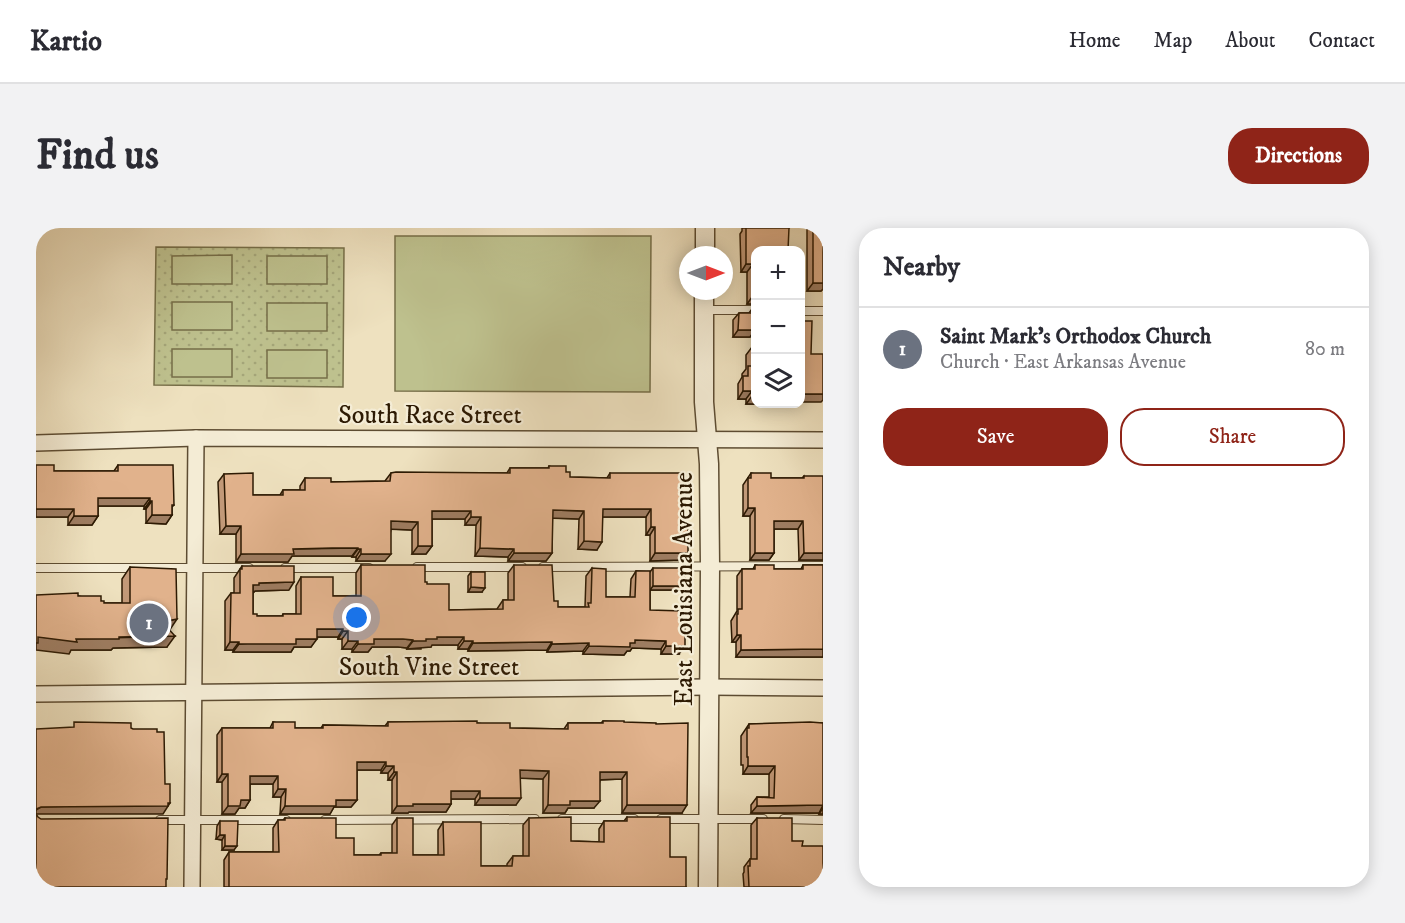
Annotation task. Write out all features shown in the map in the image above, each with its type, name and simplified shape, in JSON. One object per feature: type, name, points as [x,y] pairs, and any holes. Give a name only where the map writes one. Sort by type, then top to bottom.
[{"type":"street","points":[[705,228],[705,246]]},
{"type":"street","name":"East Louisiana Avenue","points":[[704,300],[704,402],[709,464],[710,566],[708,887]]},
{"type":"street","points":[[192,887],[196,438]]},
{"type":"street","name":"South Race Street","points":[[36,443],[196,438],[823,440]]},
{"type":"street","name":"South Vine Street","points":[[36,694],[710,687],[823,688]]},
{"type":"lane","points":[[704,310],[751,310]]},
{"type":"lane","points":[[805,311],[823,311]]},
{"type":"lane","points":[[411,567],[823,566]]},
{"type":"lane","points":[[279,568],[375,567]]},
{"type":"lane","points":[[36,568],[255,568]]},
{"type":"lane","points":[[322,820],[545,819]]},
{"type":"lane","points":[[557,819],[639,819]]},
{"type":"lane","points":[[651,819],[823,820]]},
{"type":"lane","points":[[148,820],[299,820]]},
{"type":"green space","points":[[395,236],[651,236],[650,392],[395,391]]},
{"type":"green space","points":[[156,247],[344,248],[343,387],[154,385]]},
{"type":"green space","points":[[232,255],[232,284],[172,284],[172,256]]},
{"type":"green space","points":[[267,256],[327,256],[327,284],[267,284]]},
{"type":"green space","points":[[172,302],[232,302],[232,330],[172,330]]},
{"type":"green space","points":[[267,303],[327,303],[327,331],[267,331]]},
{"type":"green space","points":[[172,349],[232,349],[232,377],[172,377]]},
{"type":"green space","points":[[267,350],[327,350],[327,378],[267,378]]},
{"type":"building","points":[[746,228],[789,228],[788,246],[751,246],[751,264],[746,264]]},
{"type":"building","points":[[813,228],[823,228],[823,283],[813,283]]},
{"type":"building","points":[[739,313],[751,313],[751,330],[738,330]]},
{"type":"building","points":[[805,321],[812,321],[811,354],[823,354],[823,394],[805,394]]},
{"type":"building","points":[[748,366],[751,366],[751,391],[743,391],[743,376],[748,376]]},
{"type":"building","points":[[36,465],[54,465],[54,471],[118,471],[118,465],[173,465],[172,515],[152,515],[150,498],[98,498],[98,516],[74,516],[74,509],[36,509]]},
{"type":"building","points":[[549,466],[566,466],[566,472],[570,472],[570,477],[610,478],[610,473],[683,473],[682,527],[688,527],[688,553],[655,553],[655,527],[651,527],[651,509],[603,509],[602,542],[584,541],[584,511],[553,510],[552,553],[514,553],[514,549],[480,548],[481,517],[471,517],[471,511],[432,511],[432,546],[418,546],[418,522],[391,521],[391,554],[361,554],[361,549],[358,548],[332,548],[293,549],[294,554],[241,554],[241,526],[226,526],[224,474],[253,473],[253,495],[283,495],[283,490],[305,490],[305,478],[331,478],[331,482],[390,481],[391,473],[396,472],[510,473],[510,468],[549,468]]},
{"type":"building","points":[[751,473],[771,473],[771,478],[823,476],[823,553],[804,553],[803,521],[774,521],[774,553],[755,553],[755,508],[748,508],[748,478],[751,478]]},
{"type":"building","points":[[361,565],[425,565],[427,584],[449,584],[449,610],[503,609],[503,600],[514,600],[514,565],[552,565],[554,601],[558,601],[558,607],[589,607],[592,568],[606,569],[606,597],[635,597],[636,571],[650,571],[650,610],[683,611],[685,646],[666,646],[666,641],[635,640],[635,643],[630,643],[630,647],[589,646],[589,643],[552,644],[552,642],[473,643],[473,641],[464,641],[464,637],[437,637],[437,639],[426,639],[426,641],[374,639],[374,644],[358,644],[358,641],[348,641],[348,631],[343,631],[343,629],[317,629],[317,639],[296,639],[296,644],[230,642],[231,593],[240,593],[242,566],[294,566],[294,582],[253,585],[253,614],[283,616],[283,614],[301,614],[301,577],[333,577],[333,596],[361,596]]},
{"type":"building","points":[[755,565],[774,565],[774,569],[803,569],[803,565],[823,565],[823,649],[741,650],[741,635],[737,635],[737,614],[738,609],[742,609],[742,569],[755,569]]},
{"type":"building","points":[[130,567],[176,569],[177,619],[162,622],[175,636],[76,639],[77,642],[38,637],[38,643],[36,643],[36,595],[78,593],[78,596],[101,596],[101,601],[104,603],[130,603]]},
{"type":"building","points":[[653,568],[685,568],[685,586],[653,586]]},
{"type":"building","points":[[471,572],[485,572],[485,588],[471,587]]},
{"type":"building","points":[[477,721],[477,723],[510,723],[510,728],[568,729],[568,723],[603,723],[603,721],[688,723],[687,805],[627,805],[627,772],[600,772],[600,801],[570,801],[570,805],[548,805],[549,771],[520,770],[521,798],[480,798],[480,791],[451,791],[451,804],[397,806],[397,772],[394,772],[394,766],[386,766],[386,762],[357,762],[357,800],[336,800],[336,806],[285,806],[286,789],[278,789],[278,776],[250,776],[250,800],[241,800],[240,806],[228,806],[228,774],[222,774],[222,728],[273,728],[273,722],[295,722],[295,728],[323,728],[323,725],[388,726],[388,722]]},
{"type":"building","points":[[74,722],[131,723],[133,729],[157,729],[157,732],[164,732],[165,784],[170,784],[168,806],[41,807],[36,809],[36,729],[74,727]]},
{"type":"building","points":[[823,723],[823,805],[757,806],[757,797],[774,798],[775,766],[748,766],[747,728],[749,724]]},
{"type":"building","points":[[36,814],[41,819],[168,818],[166,887],[36,887]]},
{"type":"building","points":[[571,817],[571,841],[604,842],[604,821],[627,821],[627,817],[670,817],[670,857],[686,857],[686,887],[229,887],[229,852],[279,852],[278,820],[285,820],[285,818],[336,818],[336,838],[354,838],[354,855],[397,853],[397,818],[413,818],[413,855],[444,855],[443,822],[481,822],[481,866],[512,866],[513,856],[529,856],[529,818]]},
{"type":"building","points":[[757,818],[792,818],[792,841],[803,841],[802,846],[823,846],[823,887],[749,887],[750,859],[757,859]]},
{"type":"building","points":[[220,821],[238,821],[237,846],[225,846],[225,835],[220,835]]},
{"type":"place","name":"Saint Mark's Orthodox Church","points":[[149,623]]}]
